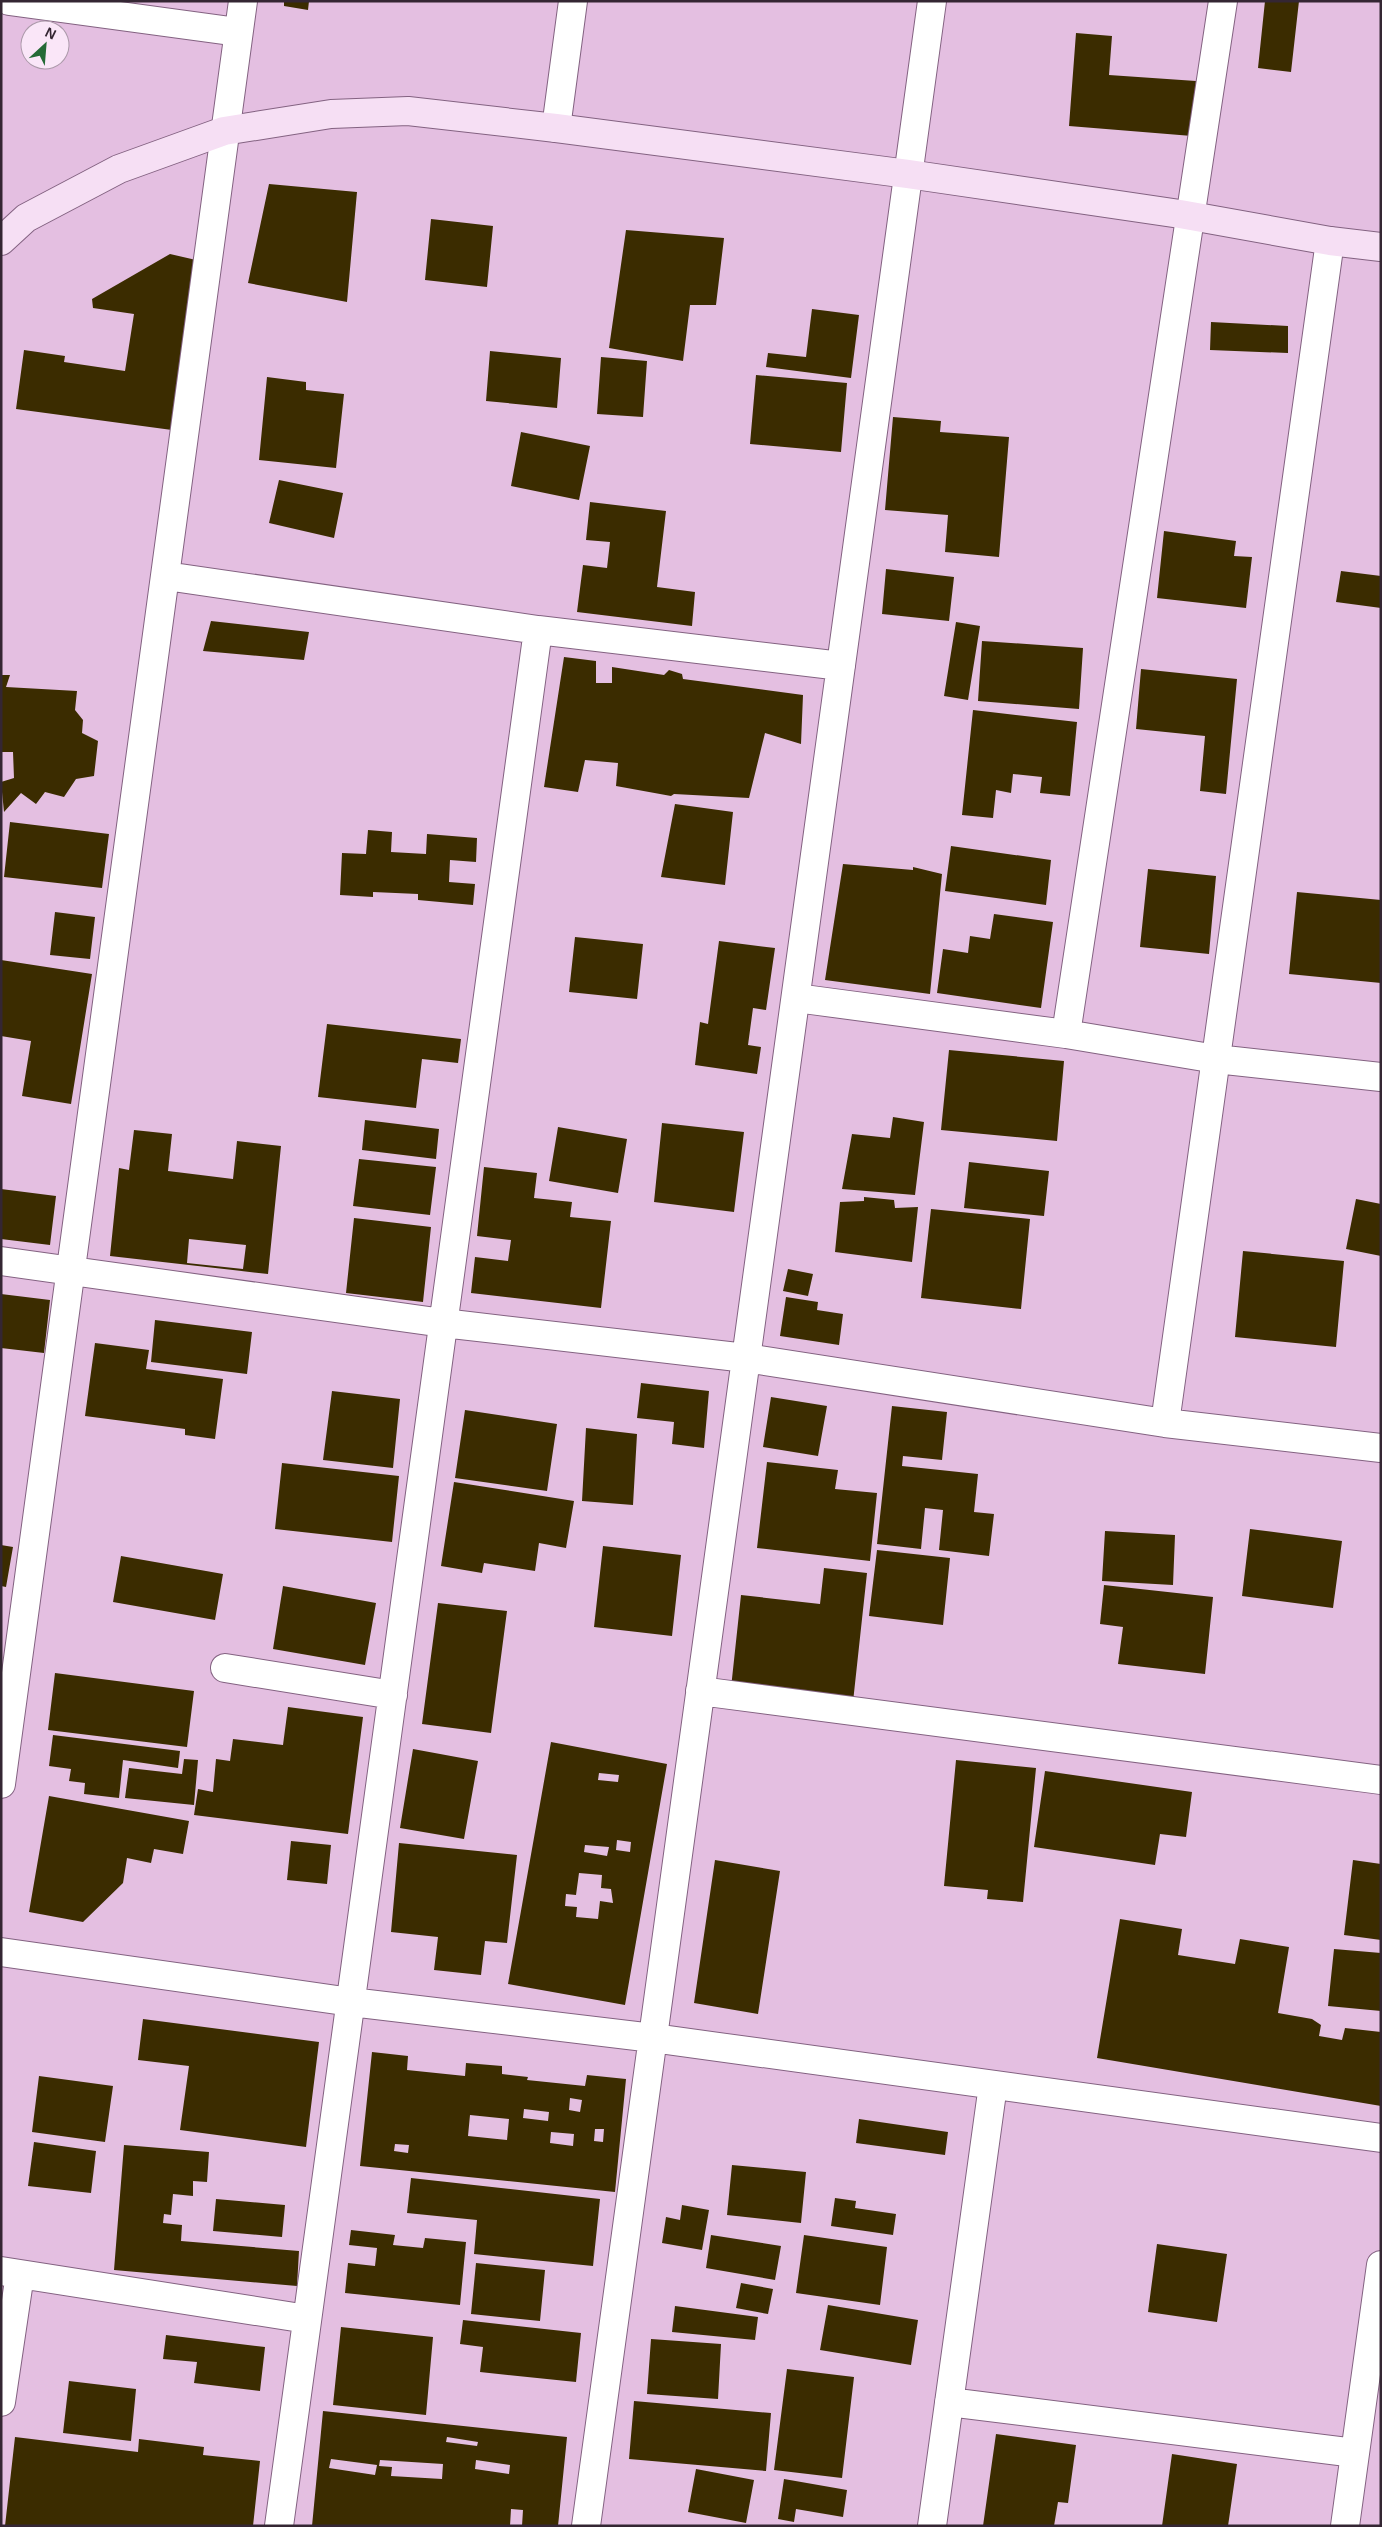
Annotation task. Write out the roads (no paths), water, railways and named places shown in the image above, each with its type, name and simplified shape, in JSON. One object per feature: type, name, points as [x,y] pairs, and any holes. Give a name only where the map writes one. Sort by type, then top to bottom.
[{"type":"street","points":[[9,1],[238,32]]},
{"type":"street","points":[[1,1784],[243,1]]},
{"type":"street","points":[[556,128],[573,1]]},
{"type":"street","points":[[586,2526],[932,1]]},
{"type":"street","points":[[1066,1034],[1223,1]]},
{"type":"street","points":[[1,241],[26,218],[119,169],[224,131],[331,114],[408,111],[556,128],[908,174],[1190,216],[1330,241],[1381,247]]},
{"type":"street","points":[[1165,1423],[1330,241]]},
{"type":"street","points":[[166,576],[538,630],[841,666]]},
{"type":"street","points":[[279,2526],[538,630]]},
{"type":"street","points":[[796,998],[1066,1034],[1216,1059],[1381,1077]]},
{"type":"street","points":[[1,1260],[443,1323],[746,1358],[1165,1423],[1381,1448]]},
{"type":"street","points":[[225,1668],[393,1695]]},
{"type":"street","points":[[700,1691],[1381,1780]]},
{"type":"street","points":[[1,1952],[351,2002],[653,2038],[1381,2138]]},
{"type":"street","points":[[932,2526],[992,2085]]},
{"type":"street","points":[[1345,2526],[1381,2265]]},
{"type":"street","points":[[1,2402],[11,2273],[308,2320]]},
{"type":"street","points":[[949,2402],[1355,2453]]}]
